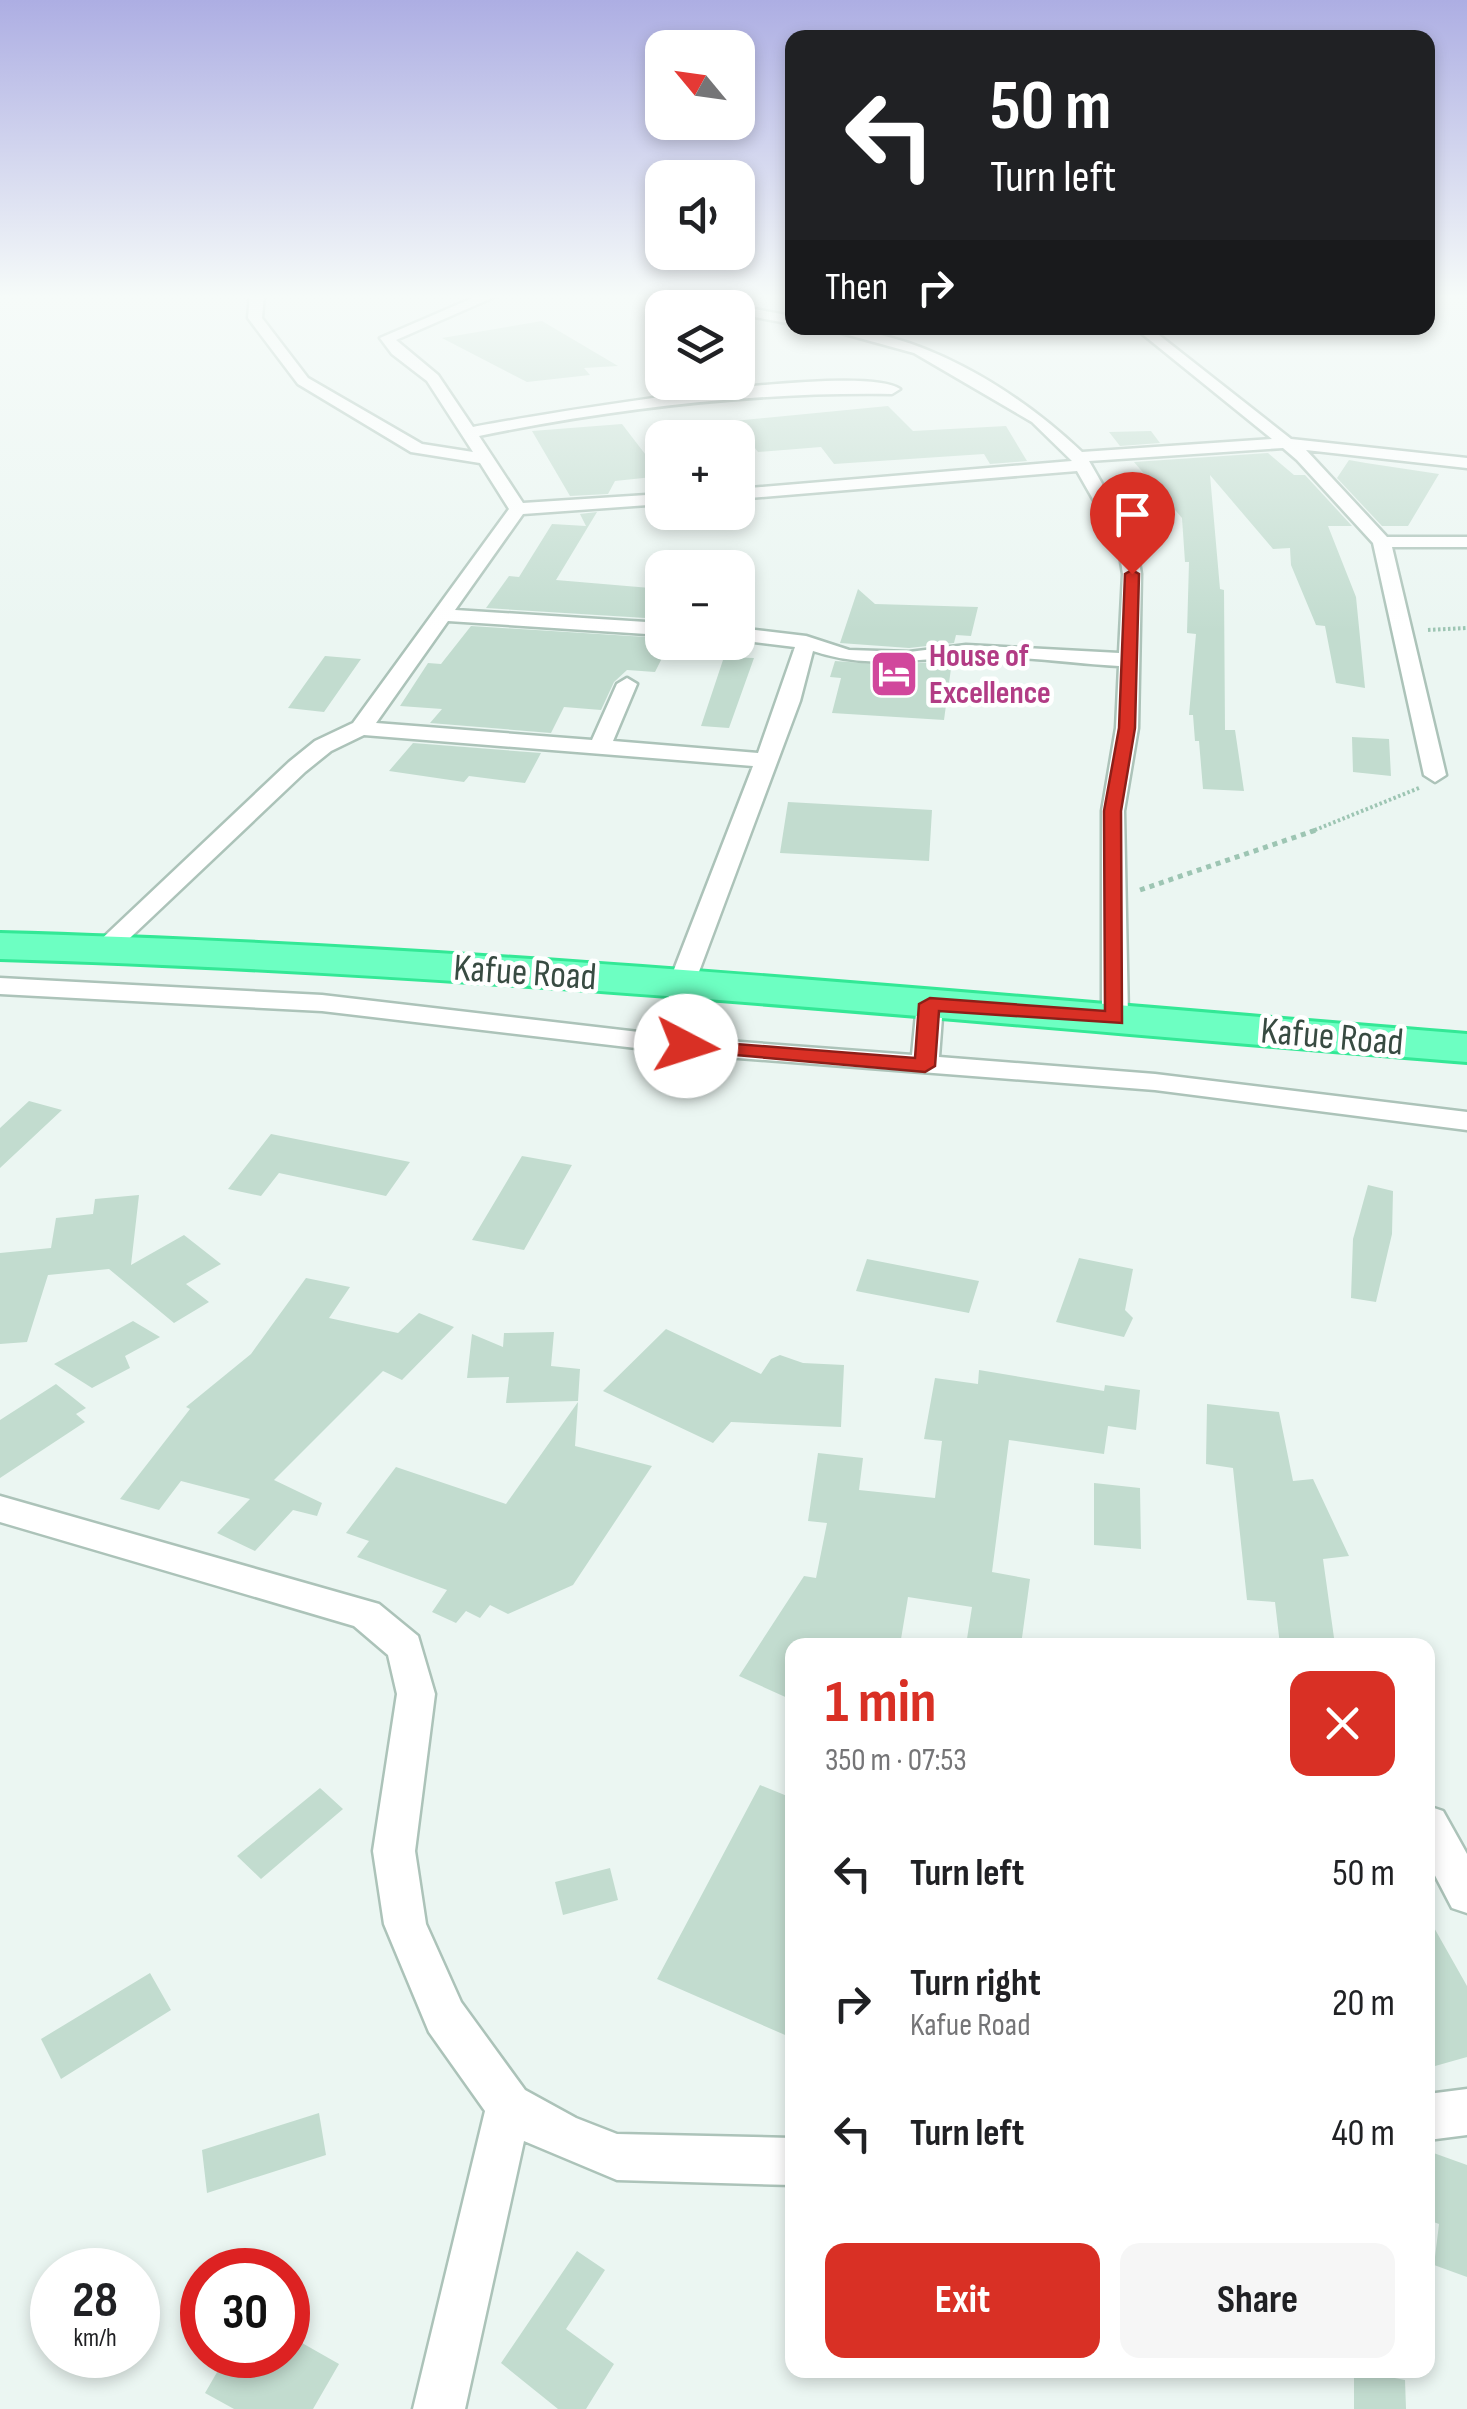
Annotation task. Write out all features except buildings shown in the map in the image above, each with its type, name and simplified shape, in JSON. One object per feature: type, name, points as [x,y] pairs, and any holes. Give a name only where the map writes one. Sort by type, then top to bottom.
[{"type":"highway","name":"Kafue Road","points":[[0,946],[105,948],[680,985],[1467,1048]]},
{"type":"street","points":[[346,406],[416,448],[486,459]]},
{"type":"street","points":[[452,406],[518,509]]},
{"type":"street","points":[[468,432],[606,406]]},
{"type":"street","points":[[1018,406],[1038,419],[1081,461],[1114,517],[1131,558],[1127,728],[1112,811],[1115,1018]]},
{"type":"street","points":[[1242,406],[1288,443],[1382,542],[1434,775]]},
{"type":"street","points":[[755,492],[1288,443],[1467,463]]},
{"type":"street","points":[[518,509],[645,500]]},
{"type":"street","points":[[105,948],[297,767],[324,746],[361,728],[518,509]]},
{"type":"street","points":[[1382,542],[1467,542]]},
{"type":"street","points":[[444,615],[645,628]]},
{"type":"street","points":[[755,636],[806,642],[824,651],[877,658],[966,651],[1127,660]]},
{"type":"street","points":[[686,1046],[680,985],[806,642]]},
{"type":"street","points":[[600,748],[626,684]]},
{"type":"street","points":[[361,728],[765,760]]},
{"type":"street","points":[[0,986],[322,1004],[686,1046],[1262,1093],[1467,1121]]},
{"type":"street","points":[[925,1066],[930,1004]]},
{"type":"street","points":[[0,1510],[366,1615],[405,1647],[416,1694],[394,1850],[405,1924],[445,2017],[509,2106],[564,2137],[617,2158],[785,2162]]},
{"type":"street","points":[[1435,1837],[1467,1894]]},
{"type":"street","points":[[439,2409],[509,2106]]},
{"type":"street","points":[[1435,2116],[1467,2112]]},
{"type":"path","points":[[1112,895],[1267,850],[1423,786],[1434,775]]},
{"type":"place","name":"House of Excellence","points":[[894,674]]},
{"type":"route","points":[[686,1046],[925,1066],[930,1004],[1115,1018],[1112,811],[1127,728],[1132,574]]}]
